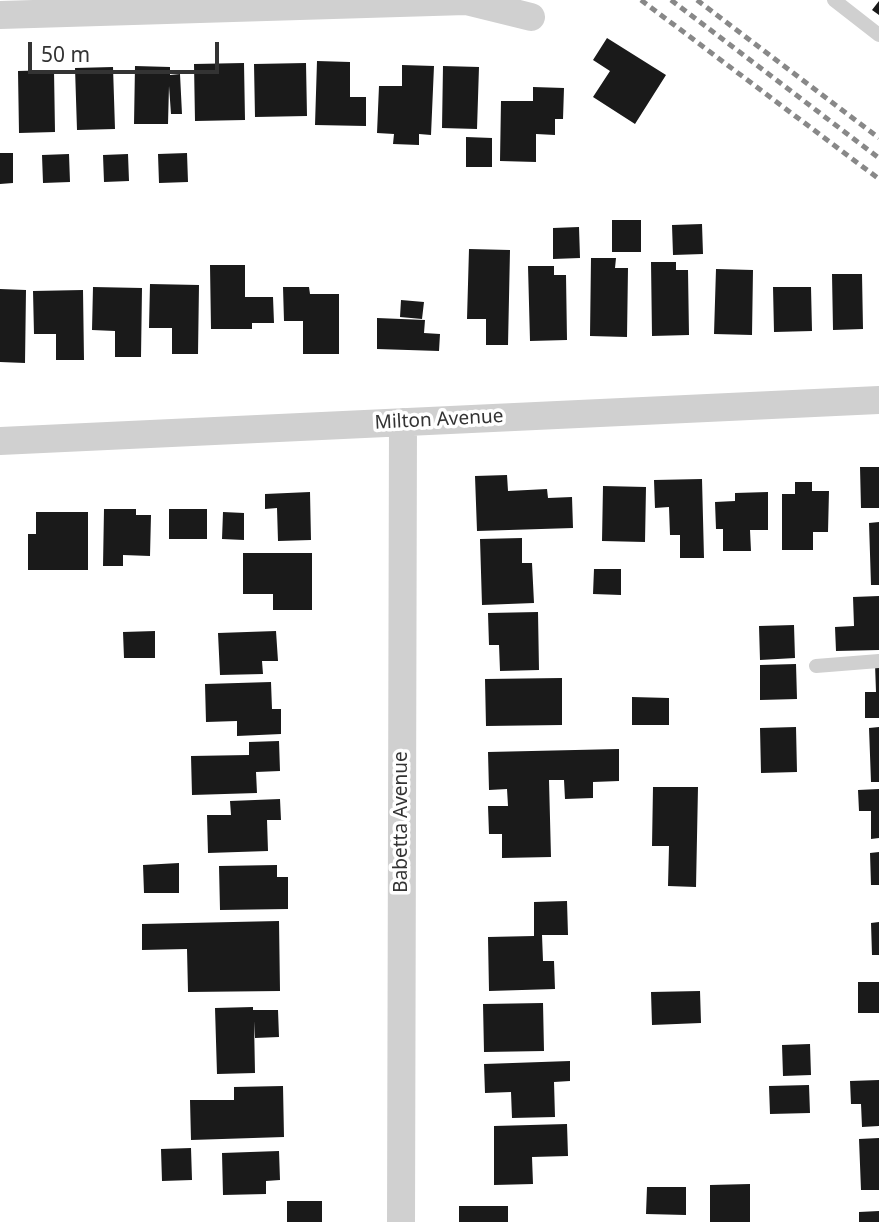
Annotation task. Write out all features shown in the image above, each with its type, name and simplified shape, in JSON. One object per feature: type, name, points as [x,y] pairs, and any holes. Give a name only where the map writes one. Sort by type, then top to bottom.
[{"type":"street","points":[[0,15],[171,5],[466,1],[531,17]]},
{"type":"street","name":"Milton Avenue","points":[[0,441],[879,400]]},
{"type":"street","name":"Babetta Avenue","points":[[401,1222],[403,422]]},
{"type":"lane","points":[[834,0],[879,35]]},
{"type":"lane","points":[[816,666],[879,661]]},
{"type":"building","points":[[879,1],[879,15],[872,10]]},
{"type":"building","points":[[607,38],[666,75],[635,124],[593,97],[610,71],[593,60]]},
{"type":"building","points":[[317,61],[350,62],[350,97],[366,97],[366,126],[315,125]]},
{"type":"building","points":[[244,63],[245,120],[195,121],[194,64]]},
{"type":"building","points":[[306,63],[307,116],[255,117],[254,64]]},
{"type":"building","points":[[402,65],[434,66],[431,135],[419,134],[419,145],[393,144],[394,134],[377,133],[379,86],[402,86]]},
{"type":"building","points":[[135,66],[170,67],[170,75],[180,74],[182,114],[171,114],[169,86],[168,124],[134,124]]},
{"type":"building","points":[[443,66],[479,67],[477,129],[442,128]]},
{"type":"building","points":[[113,67],[115,129],[77,130],[75,68]]},
{"type":"building","points":[[54,70],[55,132],[19,133],[18,71]]},
{"type":"building","points":[[533,87],[564,88],[563,119],[555,119],[555,135],[536,134],[536,162],[500,161],[501,101],[533,101]]},
{"type":"building","points":[[466,137],[492,138],[492,167],[466,167]]},
{"type":"building","points":[[0,153],[13,153],[13,183],[0,184]]},
{"type":"building","points":[[187,153],[188,182],[159,183],[158,154]]},
{"type":"building","points":[[69,154],[70,182],[43,183],[42,155]]},
{"type":"building","points":[[128,154],[129,181],[104,182],[103,155]]},
{"type":"building","points":[[612,220],[641,220],[641,252],[612,252]]},
{"type":"building","points":[[702,224],[703,254],[673,255],[672,225]]},
{"type":"building","points":[[579,227],[580,258],[553,259],[553,228]]},
{"type":"building","points":[[469,249],[510,250],[508,345],[486,345],[486,319],[467,319]]},
{"type":"building","points":[[591,258],[616,258],[615,268],[628,268],[627,337],[590,336]]},
{"type":"building","points":[[651,262],[676,262],[676,270],[688,270],[689,335],[652,336]]},
{"type":"building","points":[[210,265],[245,265],[245,297],[273,297],[274,323],[252,323],[252,329],[211,329]]},
{"type":"building","points":[[528,266],[554,266],[554,275],[566,275],[567,340],[530,341]]},
{"type":"building","points":[[716,269],[753,270],[752,335],[714,334]]},
{"type":"building","points":[[832,274],[862,274],[863,329],[833,330]]},
{"type":"building","points":[[150,284],[199,285],[198,354],[172,354],[172,328],[149,328]]},
{"type":"building","points":[[93,287],[142,288],[141,357],[115,357],[115,331],[92,330]]},
{"type":"building","points":[[283,287],[309,287],[310,294],[339,294],[339,354],[303,354],[303,321],[284,321]]},
{"type":"building","points":[[773,287],[811,287],[812,331],[774,332]]},
{"type":"building","points":[[0,289],[26,290],[25,363],[0,362]]},
{"type":"building","points":[[83,290],[84,360],[56,360],[56,334],[34,334],[33,291]]},
{"type":"building","points":[[401,300],[424,302],[422,319],[400,317]]},
{"type":"building","points":[[377,318],[425,320],[424,333],[440,334],[439,351],[377,349]]},
{"type":"building","points":[[860,467],[879,467],[879,508],[861,508]]},
{"type":"building","points":[[507,475],[508,491],[547,489],[548,498],[572,497],[573,528],[477,531],[475,476]]},
{"type":"building","points":[[702,479],[704,558],[680,558],[680,535],[670,535],[669,507],[655,508],[654,480]]},
{"type":"building","points":[[795,482],[812,482],[812,491],[829,491],[828,532],[813,532],[813,550],[782,550],[782,494],[795,494]]},
{"type":"building","points":[[603,486],[646,487],[645,542],[602,541]]},
{"type":"building","points":[[310,492],[311,540],[278,541],[277,508],[265,509],[265,494]]},
{"type":"building","points":[[768,492],[768,530],[750,530],[751,551],[723,551],[723,529],[716,529],[715,502],[735,501],[735,493]]},
{"type":"building","points":[[104,509],[136,509],[136,515],[151,515],[150,556],[123,555],[123,566],[103,566]]},
{"type":"building","points":[[169,509],[207,509],[207,539],[169,539]]},
{"type":"building","points":[[36,512],[88,512],[88,570],[28,570],[28,534],[36,534]]},
{"type":"building","points":[[223,512],[244,513],[244,540],[222,539]]},
{"type":"building","points":[[879,522],[879,585],[871,585],[869,523]]},
{"type":"building","points":[[522,538],[522,563],[532,563],[534,603],[482,605],[480,539]]},
{"type":"building","points":[[243,553],[312,553],[312,610],[273,610],[273,594],[243,594]]},
{"type":"building","points":[[594,569],[621,569],[621,595],[593,594]]},
{"type":"building","points":[[879,596],[879,650],[836,651],[835,627],[854,626],[853,597]]},
{"type":"building","points":[[538,612],[539,670],[500,671],[499,645],[489,645],[488,613]]},
{"type":"building","points":[[794,625],[795,658],[760,660],[759,626]]},
{"type":"building","points":[[155,631],[155,658],[124,658],[123,632]]},
{"type":"building","points":[[276,631],[278,661],[262,661],[263,674],[220,675],[218,633]]},
{"type":"building","points":[[796,664],[797,699],[760,700],[760,665]]},
{"type":"building","points":[[875,664],[879,664],[879,718],[865,718],[865,692],[876,692]]},
{"type":"building","points":[[562,678],[562,725],[486,726],[485,679]]},
{"type":"building","points":[[271,682],[272,709],[281,709],[281,734],[237,736],[237,721],[206,722],[205,684]]},
{"type":"building","points":[[632,697],[669,698],[669,725],[632,725]]},
{"type":"building","points":[[796,727],[797,772],[761,773],[760,728]]},
{"type":"building","points":[[879,727],[879,782],[871,782],[869,728]]},
{"type":"building","points":[[279,741],[280,771],[256,772],[257,793],[192,795],[191,756],[249,755],[249,742]]},
{"type":"building","points":[[619,749],[619,781],[593,782],[593,798],[565,799],[564,780],[549,780],[551,857],[502,858],[502,834],[489,834],[488,806],[508,806],[507,789],[489,790],[488,752]]},
{"type":"building","points":[[653,787],[698,787],[696,887],[668,886],[669,846],[652,846]]},
{"type":"building","points":[[879,789],[879,838],[871,839],[871,811],[859,811],[858,790]]},
{"type":"building","points":[[280,799],[281,820],[267,820],[268,851],[208,853],[207,815],[231,815],[230,801]]},
{"type":"building","points":[[879,852],[879,885],[871,885],[870,853]]},
{"type":"building","points":[[179,863],[179,893],[144,893],[143,865]]},
{"type":"building","points":[[277,865],[277,877],[288,877],[288,909],[220,910],[219,866]]},
{"type":"building","points":[[567,901],[568,935],[542,935],[543,961],[554,961],[555,989],[489,991],[488,937],[534,936],[534,902]]},
{"type":"building","points":[[279,921],[280,991],[188,992],[187,949],[142,950],[142,924]]},
{"type":"building","points":[[879,922],[879,955],[872,955],[871,923]]},
{"type":"building","points":[[858,982],[879,982],[879,1013],[858,1013]]},
{"type":"building","points":[[700,991],[701,1023],[652,1025],[651,992]]},
{"type":"building","points":[[543,1003],[544,1051],[484,1052],[483,1004]]},
{"type":"building","points":[[253,1007],[253,1010],[278,1010],[279,1037],[255,1038],[254,1021],[255,1073],[217,1074],[215,1008]]},
{"type":"building","points":[[810,1044],[811,1075],[783,1076],[782,1045]]},
{"type":"building","points":[[570,1061],[570,1081],[554,1082],[555,1117],[512,1118],[511,1092],[485,1093],[484,1064]]},
{"type":"building","points":[[879,1080],[879,1126],[862,1127],[861,1104],[851,1104],[850,1081]]},
{"type":"building","points":[[809,1085],[810,1113],[770,1114],[769,1086]]},
{"type":"building","points":[[283,1086],[284,1137],[191,1140],[190,1100],[234,1100],[234,1087]]},
{"type":"building","points":[[567,1124],[568,1156],[532,1157],[533,1184],[494,1185],[494,1126]]},
{"type":"building","points":[[879,1138],[879,1190],[861,1190],[859,1139]]},
{"type":"building","points":[[191,1148],[192,1180],[162,1181],[161,1149]]},
{"type":"building","points":[[279,1151],[280,1180],[266,1181],[266,1194],[223,1195],[222,1153]]},
{"type":"building","points":[[750,1184],[750,1222],[710,1222],[710,1185]]},
{"type":"building","points":[[647,1187],[686,1187],[686,1215],[646,1214]]},
{"type":"building","points":[[287,1201],[322,1201],[322,1222],[287,1222]]},
{"type":"building","points":[[459,1206],[508,1206],[508,1222],[459,1222]]},
{"type":"building","points":[[879,1211],[879,1222],[859,1222],[859,1212]]},
{"type":"railway","points":[[641,0],[879,179]]},
{"type":"railway","points":[[671,0],[879,158]]},
{"type":"railway","points":[[697,0],[879,138]]}]
